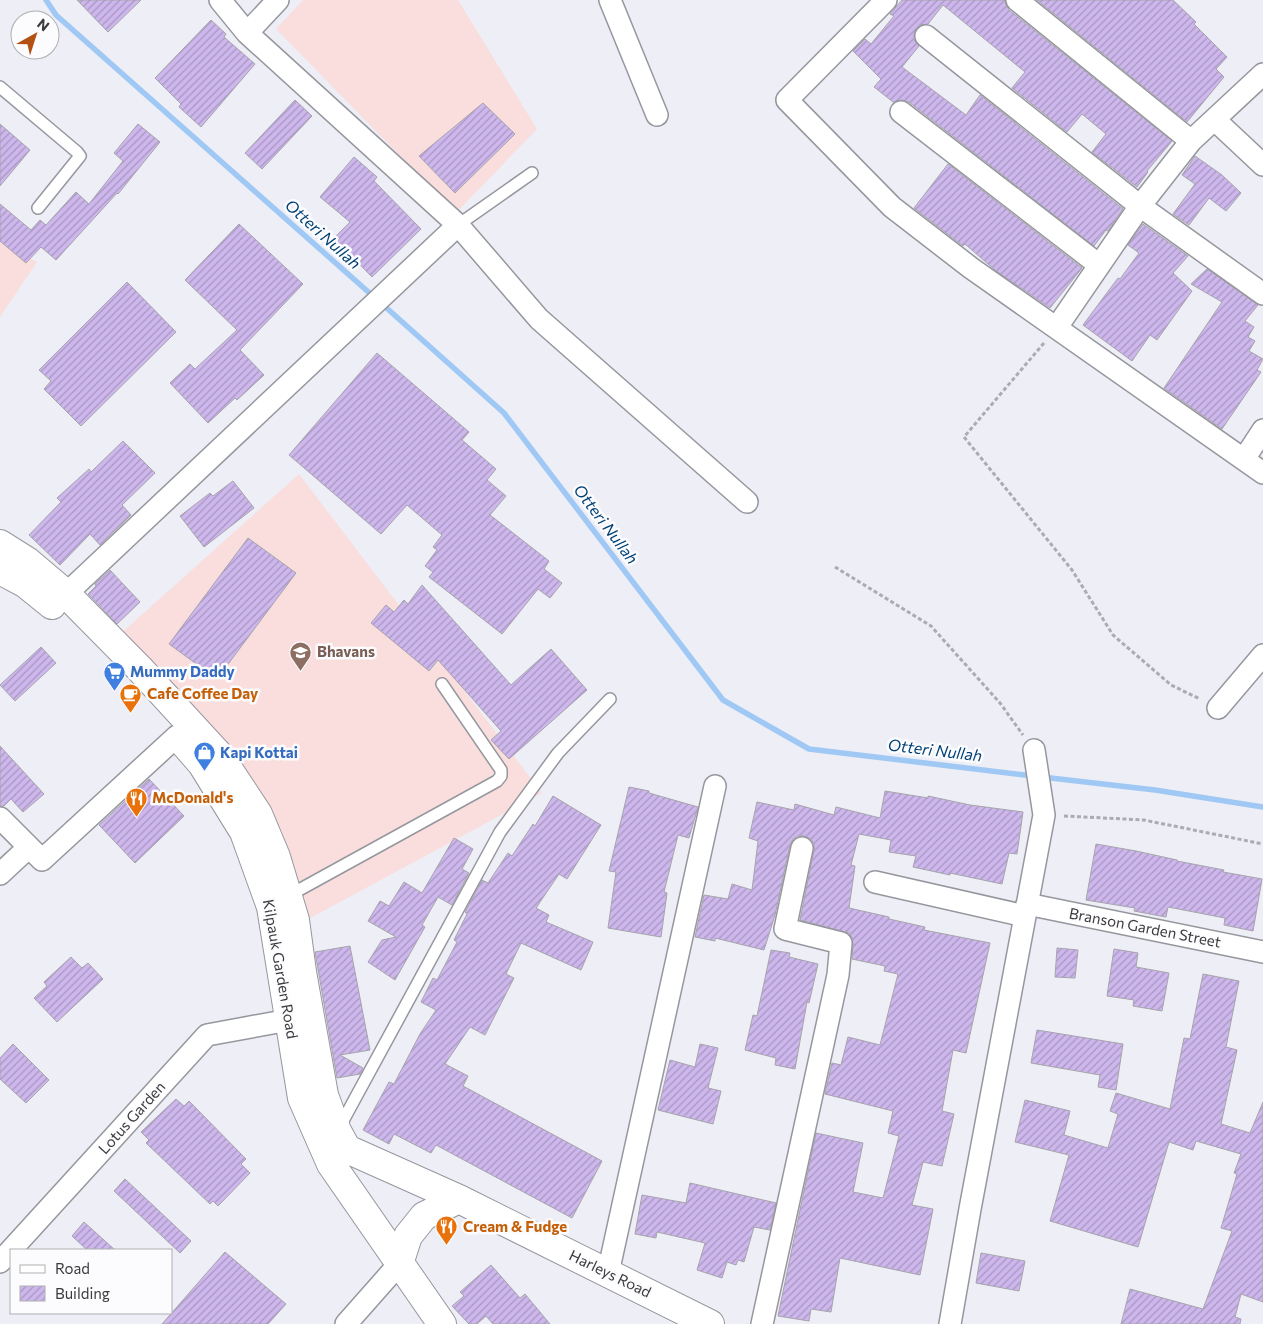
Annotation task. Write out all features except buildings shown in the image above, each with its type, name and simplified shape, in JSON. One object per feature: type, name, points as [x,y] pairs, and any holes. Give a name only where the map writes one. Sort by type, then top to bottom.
[{"type":"main road","points":[[0,544],[27,561],[66,594],[139,668],[219,755],[258,814],[276,857],[295,920],[302,972],[324,1095],[342,1140]]},
{"type":"main road","name":"Kilpauk Garden Road","points":[[0,570],[26,584],[56,608],[177,736],[202,764],[244,832],[271,907],[302,1098],[331,1164],[442,1324]]},
{"type":"main road","name":"Harleys Road","points":[[342,1140],[710,1324]]},
{"type":"main road","points":[[399,1264],[408,1236],[424,1216],[458,1199]]},
{"type":"street","points":[[220,0],[248,33],[458,225],[539,319],[747,502]]},
{"type":"street","points":[[248,33],[278,0]]},
{"type":"street","points":[[610,0],[657,115]]},
{"type":"street","points":[[886,0],[787,100],[892,207],[971,268],[1263,472]]},
{"type":"street","points":[[1017,0],[1190,141]]},
{"type":"street","points":[[926,36],[1140,206],[1263,294]]},
{"type":"street","points":[[1058,327],[1140,206],[1190,141],[1263,74]]},
{"type":"street","points":[[901,112],[1099,265]]},
{"type":"street","points":[[1214,120],[1263,166]]},
{"type":"street","points":[[66,594],[458,225]]},
{"type":"street","points":[[1244,459],[1263,430]]},
{"type":"street","points":[[1218,708],[1263,655]]},
{"type":"street","points":[[0,818],[42,860],[177,736]]},
{"type":"street","points":[[950,1324],[1044,815],[1034,750]]},
{"type":"street","points":[[608,1273],[715,786]]},
{"type":"street","points":[[0,874],[28,847]]},
{"type":"street","points":[[762,1324],[836,985],[841,943],[785,929],[802,848]]},
{"type":"street","name":"Branson Garden Street","points":[[875,882],[1263,952]]},
{"type":"street","name":"Lotus Garden","points":[[12,1249],[207,1035],[289,1020]]},
{"type":"street","name":"Lotus Garden","points":[[0,1262],[10,1251]]},
{"type":"street","points":[[346,1324],[399,1264]]},
{"type":"lane","points":[[0,87],[80,156],[38,208]]},
{"type":"lane","points":[[458,225],[532,173]]},
{"type":"lane","points":[[288,896],[497,781],[501,776],[501,770],[442,684]]},
{"type":"lane","points":[[342,1140],[500,832],[558,753],[610,699]]},
{"type":"path","points":[[1058,327],[964,437],[1072,570],[1113,635],[1171,685],[1218,708]]},
{"type":"path","points":[[835,567],[931,626],[1000,703],[1034,750]]},
{"type":"path","points":[[1044,815],[1144,820],[1263,844]]},
{"type":"shaded area","points":[[303,0],[458,0],[537,129],[456,213],[276,29]]},
{"type":"shaded area","points":[[0,242],[37,262],[0,317]]},
{"type":"shaded area","name":"Bhavans","points":[[299,474],[542,793],[301,923],[282,831],[188,706],[118,636]]},
{"type":"waterway","name":"Otteri Nullah","points":[[46,0],[56,15],[374,297]]},
{"type":"waterway","name":"Otteri Nullah","points":[[381,303],[504,413],[723,700],[809,749],[1033,776]]},
{"type":"waterway","name":"Otteri Nullah","points":[[1042,777],[1155,790],[1263,807]]},
{"type":"place","name":"Bhavans","points":[[301,671]]},
{"type":"place","name":"Mummy Daddy","points":[[114,691]]},
{"type":"place","name":"Cafe Coffee Day","points":[[131,713]]},
{"type":"place","name":"Kapi Kottai","points":[[204,772]]},
{"type":"place","name":"McDonald's","points":[[136,817]]},
{"type":"place","name":"Cream & Fudge","points":[[447,1246]]}]
